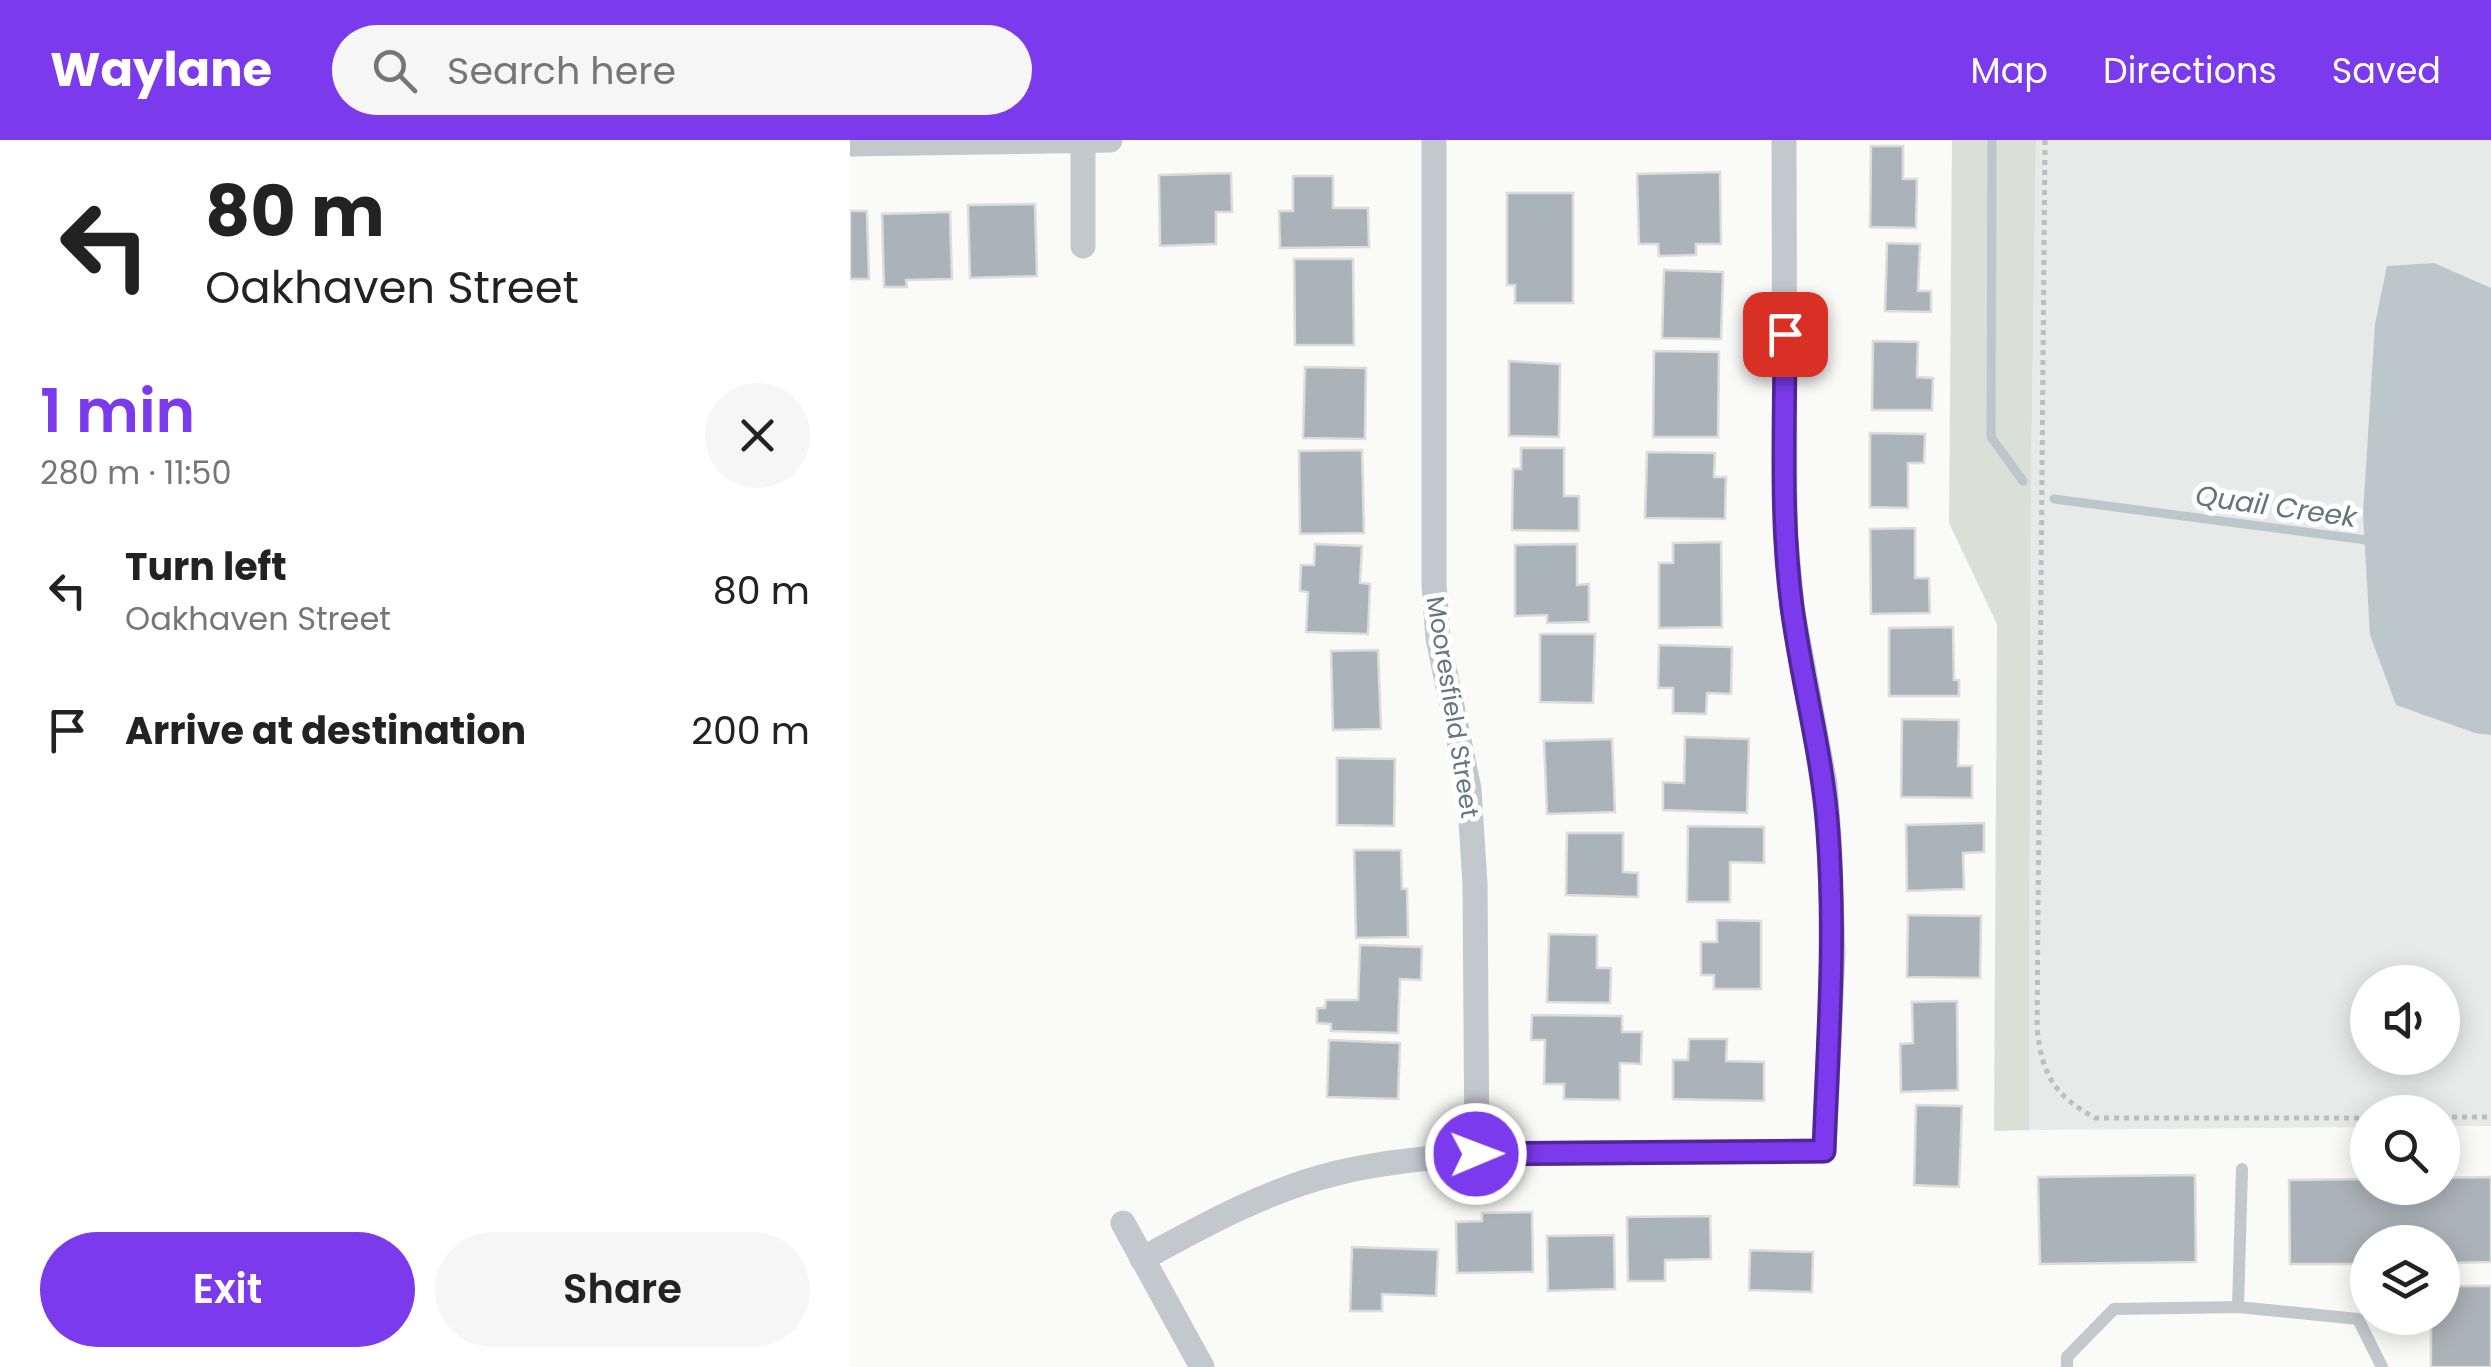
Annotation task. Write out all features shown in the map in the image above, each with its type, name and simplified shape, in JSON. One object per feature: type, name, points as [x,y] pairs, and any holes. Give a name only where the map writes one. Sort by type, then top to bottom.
[{"type":"street","points":[[1083,140],[1083,246]]},
{"type":"street","points":[[850,144],[1110,140]]},
{"type":"street","name":"Mooresfield Street","points":[[1434,140],[1434,584],[1438,638],[1470,808],[1475,884],[1476,1154]]},
{"type":"street","points":[[1142,1259],[1238,1208],[1336,1173],[1417,1160],[1476,1154],[1824,1151],[1833,952],[1830,876],[1824,784],[1792,607],[1785,528],[1784,140]]},
{"type":"street","points":[[1123,1223],[1202,1367]]},
{"type":"lane","points":[[2238,1307],[2242,1170]]},
{"type":"lane","points":[[2067,1367],[2067,1357],[2114,1309],[2238,1307],[2358,1319],[2382,1367]]},
{"type":"path","points":[[2046,140],[2037,1028],[2040,1059],[2051,1082],[2069,1104],[2095,1118],[2350,1118]]},
{"type":"path","points":[[2460,1117],[2491,1117]]},
{"type":"shaded area","points":[[1952,140],[2036,140],[2029,1130],[1994,1131],[1997,624],[1949,523]]},
{"type":"shaded area","points":[[2036,140],[2491,140],[2491,1126],[2460,1126],[2460,1095],[2350,1095],[2350,1127],[2029,1130]]},
{"type":"shaded area","points":[[2434,263],[2491,288],[2491,735],[2396,705],[2370,635],[2363,514],[2375,324],[2387,266]]},
{"type":"building","points":[[1871,146],[1903,146],[1903,179],[1917,179],[1916,228],[1870,227]]},
{"type":"building","points":[[1720,172],[1721,244],[1696,244],[1696,255],[1659,256],[1658,244],[1639,244],[1637,174]]},
{"type":"building","points":[[1231,173],[1232,212],[1216,212],[1216,244],[1160,246],[1159,175]]},
{"type":"building","points":[[1293,176],[1333,176],[1333,208],[1368,208],[1369,247],[1280,248],[1279,211],[1293,211]]},
{"type":"building","points":[[1507,193],[1573,193],[1573,303],[1515,303],[1515,285],[1507,285]]},
{"type":"building","points":[[1035,204],[1037,276],[970,278],[968,205]]},
{"type":"building","points":[[850,211],[867,211],[869,279],[850,279]]},
{"type":"building","points":[[950,212],[952,279],[906,280],[907,287],[884,287],[882,214]]},
{"type":"building","points":[[1887,243],[1920,244],[1918,291],[1931,291],[1931,312],[1885,311]]},
{"type":"building","points":[[1294,259],[1353,259],[1354,345],[1295,345]]},
{"type":"building","points":[[1664,270],[1723,272],[1721,339],[1662,338]]},
{"type":"building","points":[[1873,341],[1918,342],[1917,377],[1933,378],[1932,410],[1872,410]]},
{"type":"building","points":[[1654,351],[1719,352],[1718,437],[1653,437]]},
{"type":"building","points":[[1509,361],[1560,364],[1559,437],[1509,436]]},
{"type":"building","points":[[1305,367],[1366,368],[1365,439],[1303,438]]},
{"type":"building","points":[[1870,433],[1925,434],[1924,463],[1908,463],[1908,508],[1870,507]]},
{"type":"building","points":[[1521,448],[1564,448],[1564,496],[1579,496],[1579,531],[1512,530],[1513,469],[1521,469]]},
{"type":"building","points":[[1362,450],[1364,533],[1300,534],[1299,451]]},
{"type":"building","points":[[1647,452],[1715,453],[1714,477],[1726,477],[1725,519],[1645,518]]},
{"type":"building","points":[[1915,528],[1915,578],[1929,578],[1930,613],[1871,614],[1870,529]]},
{"type":"building","points":[[1721,542],[1722,627],[1659,628],[1659,563],[1673,563],[1673,543]]},
{"type":"building","points":[[1315,544],[1362,546],[1360,583],[1370,584],[1368,634],[1306,632],[1308,592],[1300,591],[1301,565],[1314,565]]},
{"type":"building","points":[[1577,544],[1577,585],[1589,584],[1589,622],[1547,623],[1547,615],[1515,616],[1515,545]]},
{"type":"building","points":[[1953,627],[1954,680],[1959,680],[1959,696],[1889,696],[1889,628]]},
{"type":"building","points":[[1540,634],[1595,634],[1593,703],[1540,702]]},
{"type":"building","points":[[1659,645],[1732,647],[1731,694],[1707,693],[1706,714],[1673,713],[1673,688],[1658,688]]},
{"type":"building","points":[[1378,650],[1381,729],[1333,730],[1331,651]]},
{"type":"building","points":[[1902,719],[1959,720],[1958,766],[1972,766],[1972,798],[1901,797]]},
{"type":"building","points":[[1685,737],[1749,739],[1747,813],[1663,810],[1663,782],[1684,783]]},
{"type":"building","points":[[1612,739],[1615,812],[1547,814],[1544,741]]},
{"type":"building","points":[[1337,758],[1395,759],[1394,826],[1337,825]]},
{"type":"building","points":[[1984,823],[1984,852],[1963,853],[1964,889],[1907,891],[1906,825]]},
{"type":"building","points":[[1688,826],[1764,827],[1764,863],[1730,862],[1730,902],[1687,902]]},
{"type":"building","points":[[1567,833],[1623,833],[1623,872],[1638,873],[1638,897],[1566,895]]},
{"type":"building","points":[[1354,850],[1401,850],[1408,937],[1356,938]]},
{"type":"building","points":[[1908,915],[1981,916],[1980,978],[1907,977]]},
{"type":"building","points":[[1717,920],[1761,921],[1761,989],[1714,989],[1714,975],[1701,975],[1701,942],[1717,942]]},
{"type":"building","points":[[1549,934],[1597,935],[1597,968],[1611,968],[1610,1003],[1547,1002]]},
{"type":"building","points":[[1360,945],[1422,947],[1421,980],[1400,979],[1398,1033],[1331,1031],[1331,1024],[1317,1023],[1317,1008],[1325,1008],[1326,1000],[1358,1000]]},
{"type":"building","points":[[1957,1001],[1958,1090],[1901,1092],[1900,1044],[1913,1043],[1912,1002]]},
{"type":"building","points":[[1532,1015],[1622,1016],[1622,1032],[1642,1032],[1641,1064],[1620,1063],[1620,1100],[1564,1099],[1564,1084],[1544,1084],[1545,1040],[1531,1040]]},
{"type":"building","points":[[1689,1039],[1727,1039],[1726,1061],[1764,1062],[1764,1101],[1673,1099],[1673,1060],[1688,1060]]},
{"type":"building","points":[[1329,1040],[1400,1043],[1398,1099],[1327,1097]]},
{"type":"building","points":[[1916,1105],[1962,1106],[1959,1187],[1914,1185]]},
{"type":"building","points":[[2195,1175],[2196,1262],[2040,1264],[2038,1177]]},
{"type":"building","points":[[2491,1177],[2491,1262],[2460,1263],[2460,1225],[2350,1225],[2350,1264],[2290,1264],[2289,1180],[2350,1179],[2350,1205],[2460,1205],[2460,1178]]},
{"type":"building","points":[[1532,1212],[1533,1272],[1457,1273],[1456,1222],[1482,1221],[1482,1213]]},
{"type":"building","points":[[1710,1216],[1711,1259],[1665,1260],[1665,1281],[1628,1281],[1627,1217]]},
{"type":"building","points":[[1614,1235],[1615,1289],[1548,1291],[1547,1236]]},
{"type":"building","points":[[1352,1247],[1438,1250],[1436,1296],[1382,1294],[1382,1311],[1350,1311]]},
{"type":"building","points":[[1750,1250],[1813,1252],[1812,1292],[1749,1290]]},
{"type":"building","points":[[2460,1286],[2491,1286],[2491,1367],[2431,1367],[2431,1335],[2460,1335]]},
{"type":"waterway","name":"Quail Creek","points":[[1992,140],[1991,437],[2023,481]]},
{"type":"waterway","name":"Quail Creek","points":[[2054,499],[2374,541]]},
{"type":"route","points":[[1476,1154],[1824,1151],[1833,952],[1829,838],[1824,784],[1792,607],[1785,528],[1785,334]]}]
